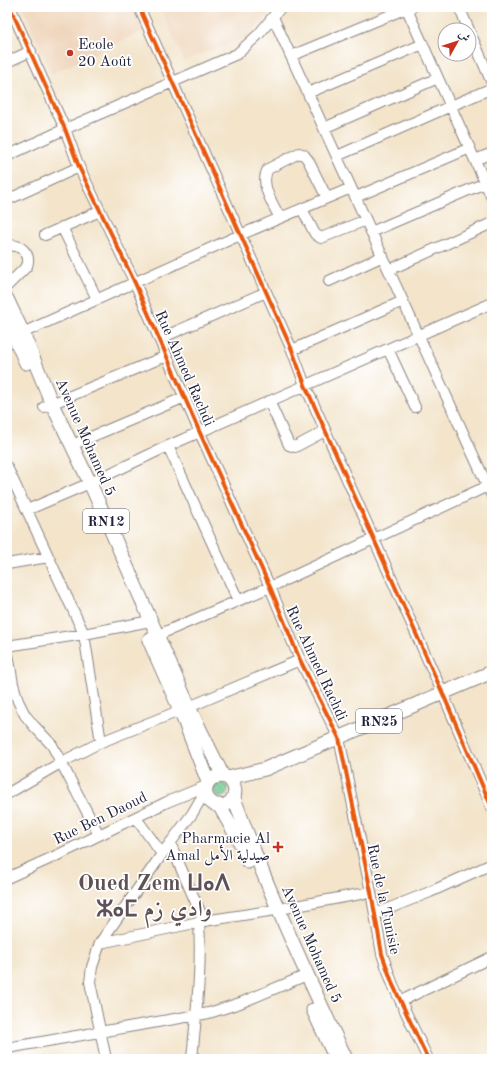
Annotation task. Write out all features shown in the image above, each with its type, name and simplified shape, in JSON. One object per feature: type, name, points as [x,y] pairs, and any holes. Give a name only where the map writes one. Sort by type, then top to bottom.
[{"type":"main road","name":"Avenue Mohamed 5","points":[[7,299],[15,336]]},
{"type":"main road","name":"Avenue Mohamed 5","points":[[7,320],[86,485],[200,744]]},
{"type":"main road","name":"Avenue Mohamed 5","points":[[48,405],[72,445],[86,485]]},
{"type":"main road","name":"RN25","points":[[207,786],[215,777],[226,777],[265,769],[492,672]]},
{"type":"main road","name":"RN12","points":[[200,744],[226,777]]},
{"type":"main road","name":"RN12","points":[[200,744],[207,786]]},
{"type":"main road","name":"RN25","points":[[215,804],[224,805],[230,802],[234,795],[265,769]]},
{"type":"main road","points":[[226,777],[232,782],[246,844]]},
{"type":"main road","points":[[207,786],[207,798],[215,804],[246,844]]},
{"type":"main road","name":"Avenue Mohamed 5","points":[[246,844],[273,910],[303,976],[336,1059]]},
{"type":"main road","name":"Avenue Mohamed 5","points":[[303,976],[346,1059]]},
{"type":"street","name":"Rue Ahmed Rachdi","points":[[10,7],[65,129],[79,166],[135,283],[200,433],[270,587],[300,660],[339,738]]},
{"type":"street","points":[[139,7],[292,350],[305,386],[443,694],[492,808]]},
{"type":"street","points":[[7,156],[237,54],[259,34],[281,7]]},
{"type":"street","points":[[291,56],[408,7],[492,198]]},
{"type":"street","points":[[459,7],[492,83]]},
{"type":"street","points":[[273,17],[403,302],[490,485],[492,496]]},
{"type":"street","points":[[308,93],[423,44]]},
{"type":"street","points":[[7,62],[31,51]]},
{"type":"street","points":[[324,128],[438,78]]},
{"type":"street","points":[[337,156],[492,88]]},
{"type":"street","points":[[356,197],[470,148]]},
{"type":"street","points":[[280,218],[265,184],[264,177],[268,168],[299,153],[308,160],[327,198]]},
{"type":"street","points":[[475,160],[492,153]]},
{"type":"street","points":[[7,200],[79,166]]},
{"type":"street","points":[[372,232],[485,184]]},
{"type":"street","points":[[15,336],[240,235],[351,188]]},
{"type":"street","points":[[302,209],[315,234],[321,238],[366,220]]},
{"type":"street","points":[[45,235],[62,226],[100,211]]},
{"type":"street","points":[[389,270],[492,223]]},
{"type":"street","points":[[62,226],[97,299]]},
{"type":"street","points":[[7,246],[12,245],[21,247],[28,257],[29,262],[27,266],[7,286]]},
{"type":"street","points":[[329,281],[382,256]]},
{"type":"street","points":[[159,339],[266,292]]},
{"type":"street","points":[[292,350],[403,302]]},
{"type":"street","points":[[27,510],[492,303]]},
{"type":"street","points":[[388,349],[415,407]]},
{"type":"street","points":[[48,405],[166,356]]},
{"type":"street","points":[[72,445],[185,397]]},
{"type":"street","points":[[270,401],[288,445],[295,446],[325,431]]},
{"type":"street","points":[[168,446],[238,600]]},
{"type":"street","points":[[7,467],[84,634],[101,742]]},
{"type":"street","points":[[153,637],[270,587],[490,485]]},
{"type":"street","points":[[7,564],[48,557]]},
{"type":"street","points":[[99,836],[52,745],[34,726],[18,701],[13,684],[7,647],[146,622]]},
{"type":"street","points":[[7,794],[62,762],[101,742],[185,709],[300,660]]},
{"type":"street","name":"Rue de la Tunisie","points":[[339,738],[371,892],[382,954],[393,985],[428,1059]]},
{"type":"street","points":[[106,1059],[90,982],[92,967],[100,943],[192,814],[207,786]]},
{"type":"street","name":"Rue Ben Daoud","points":[[7,878],[99,836],[167,802],[207,786]]},
{"type":"street","points":[[192,814],[215,804]]},
{"type":"street","points":[[136,818],[162,854]]},
{"type":"street","points":[[170,843],[202,922],[192,1059]]},
{"type":"street","points":[[375,914],[430,892],[492,864]]},
{"type":"street","points":[[100,943],[202,922],[371,892]]},
{"type":"street","points":[[401,1001],[492,957]]},
{"type":"street","points":[[7,1048],[196,1016],[220,1010],[303,976]]},
{"type":"shaded area","name":"Ecole 20 Août","points":[[22,7],[132,7],[143,31],[51,74]]},
{"type":"shaded area","points":[[160,7],[274,7],[248,37],[184,61]]},
{"type":"green space","points":[[221,783],[226,785],[228,790],[226,795],[221,797],[216,795],[214,790],[216,785]]},
{"type":"cycle path","points":[[10,7],[65,129],[79,167],[135,283],[200,433],[270,587],[300,660],[339,738],[371,892],[382,954],[393,985],[428,1059]]},
{"type":"cycle path","points":[[139,7],[292,350],[305,385],[443,694],[492,808]]},
{"type":"place","name":"Ecole 20 Août","points":[[70,53]]},
{"type":"place","name":"Pharmacie Al Amal صيدلية الأمل","points":[[278,847]]},
{"type":"district","name":"Oued Zem ⵡⴰⴷ ⵣⴰⵎ وادي زم","points":[[154,895]]}]
